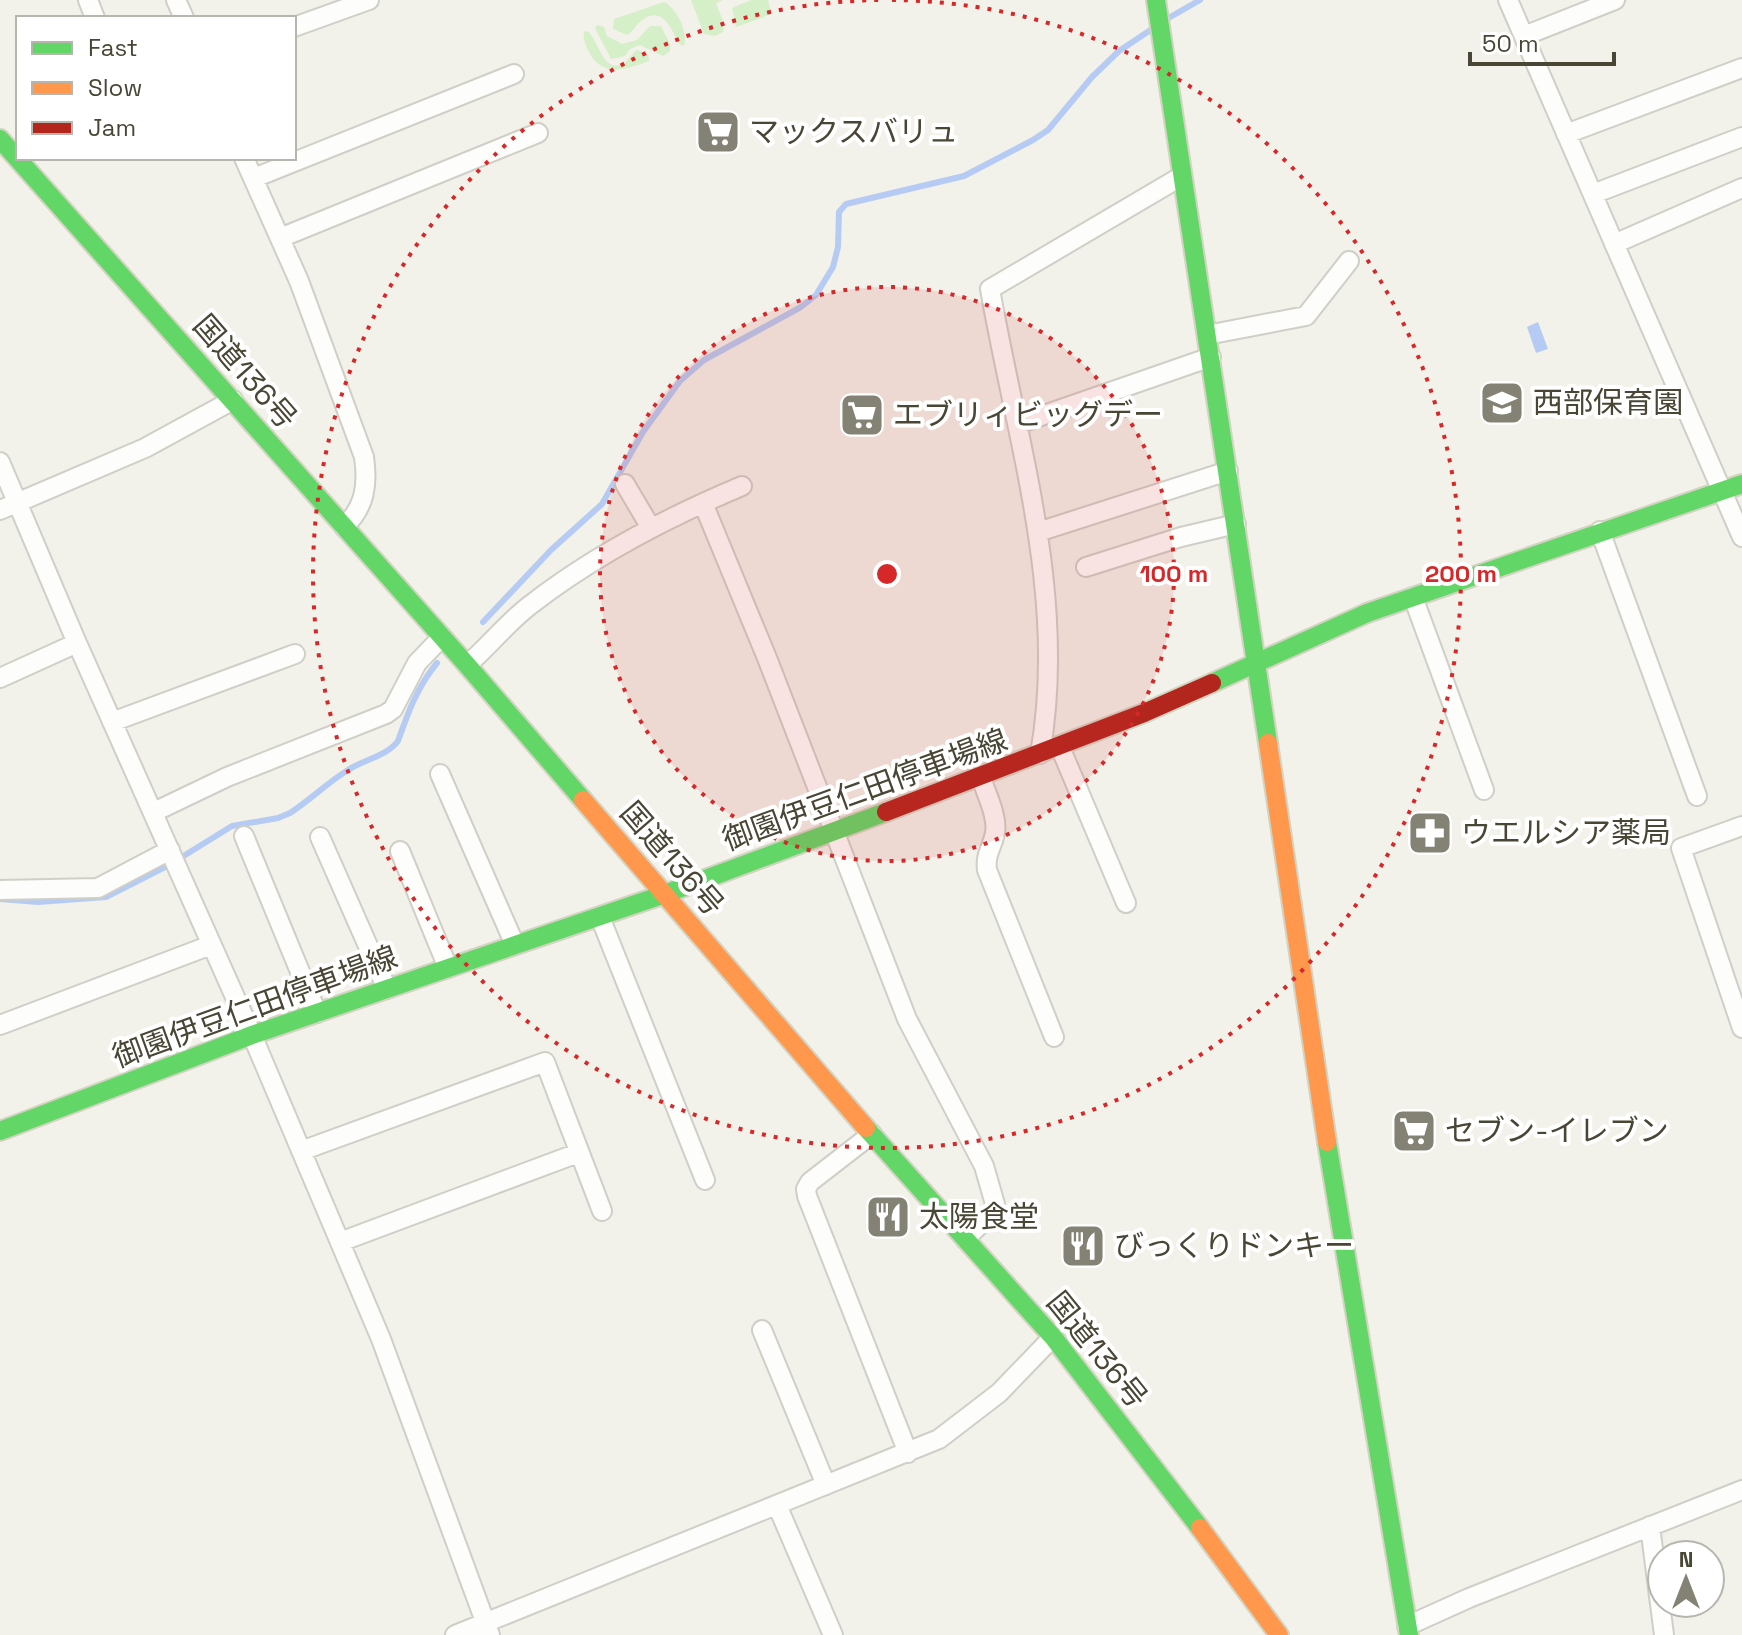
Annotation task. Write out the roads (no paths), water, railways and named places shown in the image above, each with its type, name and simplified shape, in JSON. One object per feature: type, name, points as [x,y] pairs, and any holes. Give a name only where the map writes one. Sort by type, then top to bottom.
[{"type":"main road","points":[[1156,0],[1338,1219],[1408,1630]]},
{"type":"main road","name":"国道136号","points":[[28,160],[233,400],[350,521],[474,659],[665,894],[872,1134],[965,1239],[1059,1330]]},
{"type":"main road","name":"国道136号","points":[[154,285],[442,637],[474,659],[552,735]]},
{"type":"main road","name":"御園伊豆仁田停車場線","points":[[0,1131],[252,1035],[600,917],[834,832],[1060,747],[1367,613],[1742,484]]},
{"type":"main road","name":"国道136号","points":[[1013,1265],[1162,1477],[1279,1635]]},
{"type":"street","points":[[296,26],[369,0]]},
{"type":"street","points":[[1508,0],[1742,537]]},
{"type":"street","points":[[1524,36],[1615,0]]},
{"type":"street","points":[[1566,134],[1742,68]]},
{"type":"street","points":[[254,178],[514,74]]},
{"type":"street","points":[[280,238],[538,133]]},
{"type":"street","points":[[1593,194],[1742,137]]},
{"type":"street","points":[[245,160],[299,281],[364,457],[367,479],[350,521]]},
{"type":"street","points":[[1040,754],[1048,710],[1045,586],[1018,424],[990,289],[1182,176]]},
{"type":"street","points":[[1614,244],[1742,188]]},
{"type":"street","points":[[1207,335],[1306,316],[1349,261]]},
{"type":"street","points":[[1018,424],[1211,357]]},
{"type":"street","points":[[8,506],[145,448],[233,400]]},
{"type":"street","points":[[0,462],[8,506],[77,643],[154,812],[381,1339],[487,1629]]},
{"type":"street","points":[[1038,532],[1228,471]]},
{"type":"street","points":[[625,484],[651,528]]},
{"type":"street","points":[[474,659],[531,604],[572,576],[651,528],[742,486]]},
{"type":"street","points":[[703,503],[767,658],[907,1019],[984,1166],[995,1204],[992,1213],[965,1239]]},
{"type":"street","points":[[1086,567],[1181,537],[1236,524]]},
{"type":"street","points":[[1600,531],[1697,796]]},
{"type":"street","points":[[1413,597],[1484,790]]},
{"type":"street","points":[[154,812],[241,771],[386,714],[393,709],[417,663],[442,637]]},
{"type":"street","points":[[0,678],[77,643]]},
{"type":"street","points":[[112,722],[295,654]]},
{"type":"street","points":[[1060,747],[1126,903]]},
{"type":"street","points":[[440,774],[515,945]]},
{"type":"street","points":[[981,777],[995,824],[995,835],[986,858],[987,870],[1054,1037]]},
{"type":"street","points":[[1742,826],[1681,848],[1742,1028]]},
{"type":"street","points":[[244,836],[317,1013]]},
{"type":"street","points":[[320,837],[387,989]]},
{"type":"street","points":[[0,890],[98,888],[170,850]]},
{"type":"street","points":[[400,851],[448,968]]},
{"type":"street","points":[[600,917],[705,1180]]},
{"type":"street","points":[[0,1025],[211,945]]},
{"type":"street","points":[[301,1151],[545,1062],[602,1211]]},
{"type":"street","points":[[872,1134],[839,1157],[806,1189],[908,1453]]},
{"type":"street","points":[[340,1242],[578,1153]]},
{"type":"street","points":[[762,1330],[826,1485]]},
{"type":"street","points":[[455,1635],[487,1629],[939,1439],[999,1393],[1059,1330]]},
{"type":"street","points":[[1408,1630],[1469,1598],[1742,1490]]},
{"type":"street","points":[[777,1505],[833,1635]]},
{"type":"street","points":[[1650,1526],[1664,1635]]},
{"type":"water","points":[[1538,322],[1548,349],[1536,353],[1527,327]]},
{"type":"waterway","points":[[1165,20],[1200,0]]},
{"type":"waterway","points":[[483,622],[551,550],[602,504],[643,432],[680,381],[704,360],[801,307],[816,295],[833,267],[838,247],[839,212],[846,204],[964,176],[1033,140],[1048,130],[1092,77],[1119,51],[1152,29]]},
{"type":"waterway","points":[[0,899],[38,902],[106,897],[169,865],[232,826],[290,813],[333,780],[381,754],[398,741],[409,710],[437,663]]},
{"type":"place","name":"マックスバリュ","points":[[718,132]]},
{"type":"place","name":"西部保育園","points":[[1502,403]]},
{"type":"place","name":"エブリィビッグデー","points":[[862,415]]},
{"type":"place","name":"ウエルシア薬局","points":[[1430,833]]},
{"type":"place","name":"セブン-イレブン","points":[[1414,1131]]},
{"type":"place","name":"太陽食堂","points":[[888,1217]]},
{"type":"place","name":"びっくりドンキー","points":[[1083,1246]]}]
